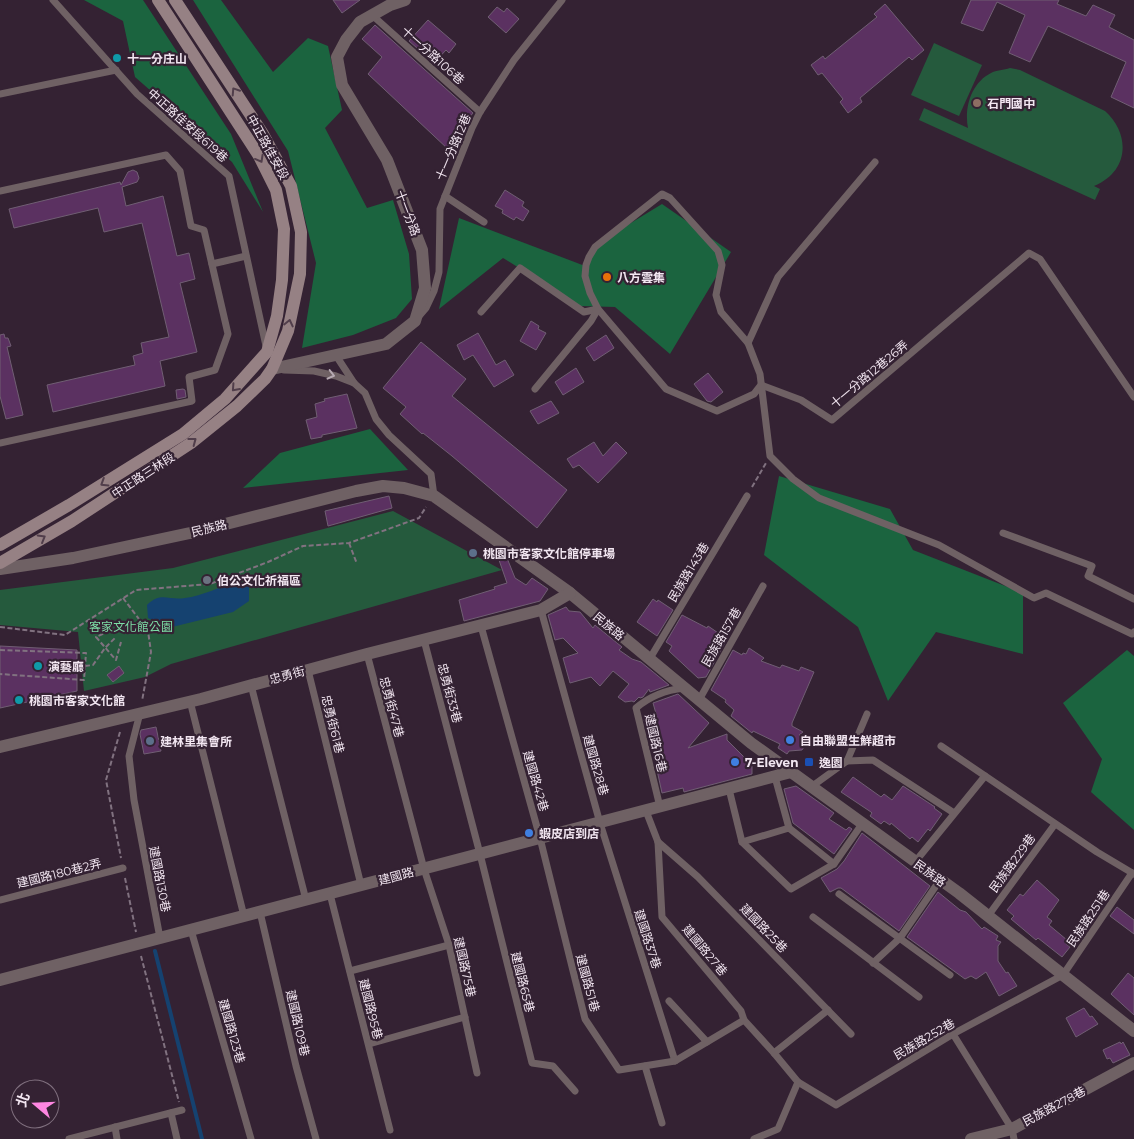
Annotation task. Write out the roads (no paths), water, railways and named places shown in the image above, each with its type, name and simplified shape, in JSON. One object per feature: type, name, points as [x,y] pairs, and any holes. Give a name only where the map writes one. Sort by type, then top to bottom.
[{"type":"main road","name":"中正路佳安段","points":[[158,0],[258,156],[276,190],[284,229],[282,280],[277,316],[267,352]]},
{"type":"main road","name":"中正路佳安段","points":[[175,0],[263,134],[291,186],[301,232],[300,274],[288,331],[272,369]]},
{"type":"main road","name":"中正路三林段","points":[[0,545],[69,505],[182,434],[225,400],[267,352]]},
{"type":"main road","name":"中正路三林段","points":[[0,563],[72,521],[190,443],[237,406],[265,379],[272,369]]},
{"type":"street","name":"十一分路","points":[[405,0],[390,5],[360,22],[346,40],[337,57],[342,85],[387,160],[422,250],[425,288],[415,321]]},
{"type":"street","points":[[272,369],[386,344],[415,321]]},
{"type":"street","name":"民族路","points":[[0,569],[73,558],[161,539],[383,486],[404,488],[434,496],[570,593],[751,743],[988,916],[1134,1031]]},
{"type":"street","name":"忠勇街","points":[[0,747],[190,701],[481,626],[540,610],[570,593]]},
{"type":"street","name":"建國路","points":[[0,980],[791,772]]},
{"type":"street","name":"民族路278巷","points":[[971,1139],[1013,1134],[1134,1063]]},
{"type":"lane","name":"中正路佳安段619巷","points":[[53,0],[137,94],[229,176],[272,369]]},
{"type":"lane","name":"十一分路12巷","points":[[415,321],[426,308],[434,291],[439,272],[440,209],[459,158],[480,112],[514,60],[562,0]]},
{"type":"lane","name":"十一分路106巷","points":[[372,15],[480,112]]},
{"type":"lane","points":[[0,94],[116,70]]},
{"type":"lane","points":[[0,191],[166,155],[180,171],[191,226],[204,230],[228,334],[215,370],[189,377],[192,401],[0,443]]},
{"type":"lane","points":[[748,343],[778,277],[875,162]]},
{"type":"lane","points":[[761,385],[754,394],[717,411],[666,389],[598,309],[590,293],[585,276],[586,265],[595,248],[662,194],[670,198],[718,251],[722,265],[716,296],[721,312],[748,343],[760,374],[770,456],[793,478],[819,498],[939,545],[1034,598],[1046,593],[1132,634],[1134,632]]},
{"type":"lane","points":[[445,196],[484,222]]},
{"type":"lane","name":"十一分路12巷26弄","points":[[761,385],[801,400],[832,420],[1029,253],[1040,260],[1134,397]]},
{"type":"lane","points":[[212,264],[246,256]]},
{"type":"lane","points":[[481,312],[520,268],[584,312],[598,309]]},
{"type":"lane","points":[[535,389],[591,321],[598,309]]},
{"type":"lane","points":[[335,354],[354,383],[365,393],[376,418],[389,435],[430,474],[434,496]]},
{"type":"lane","points":[[272,369],[314,371],[336,376],[354,383]]},
{"type":"lane","name":"民族路143巷","points":[[649,660],[747,496]]},
{"type":"lane","points":[[1003,533],[1092,566],[1088,576],[1134,599]]},
{"type":"lane","name":"民族路157巷","points":[[699,700],[763,586]]},
{"type":"lane","name":"建國路28巷","points":[[540,610],[600,823]]},
{"type":"lane","name":"建國路42巷","points":[[481,626],[540,838]]},
{"type":"lane","name":"忠勇街33巷","points":[[424,640],[480,854]]},
{"type":"lane","name":"忠勇街47巷","points":[[367,654],[424,869]]},
{"type":"lane","name":"忠勇街61巷","points":[[308,670],[361,885]]},
{"type":"lane","points":[[251,685],[306,900]]},
{"type":"lane","name":"建國路16巷","points":[[660,807],[636,708],[646,699],[684,688]]},
{"type":"lane","points":[[190,701],[244,916]]},
{"type":"lane","name":"建國路130巷","points":[[140,713],[129,756],[134,800],[160,938]]},
{"type":"lane","points":[[811,787],[847,761],[867,714]]},
{"type":"lane","points":[[941,746],[1097,852],[1133,873]]},
{"type":"lane","points":[[847,761],[873,760],[954,813]]},
{"type":"lane","points":[[915,862],[985,776]]},
{"type":"lane","points":[[775,777],[789,828],[834,864]]},
{"type":"lane","points":[[729,789],[742,842],[792,889],[834,864],[862,824]]},
{"type":"lane","name":"建國路27巷","points":[[646,811],[658,842],[662,917],[741,1011],[744,1020],[798,1082]]},
{"type":"lane","name":"建國路37巷","points":[[600,823],[675,1061]]},
{"type":"lane","name":"民族路229巷","points":[[988,916],[1055,824]]},
{"type":"lane","points":[[742,842],[789,828]]},
{"type":"lane","name":"建國路51巷","points":[[540,838],[584,1018],[620,1070],[675,1061]]},
{"type":"lane","name":"建國路25巷","points":[[658,842],[698,877],[851,1034]]},
{"type":"lane","name":"建國路65巷","points":[[480,854],[532,1063],[553,1066],[575,1091]]},
{"type":"lane","name":"建國路180巷2弄","points":[[0,900],[123,868]]},
{"type":"lane","name":"建國路75巷","points":[[424,869],[449,944],[478,1073]]},
{"type":"lane","name":"民族路251巷","points":[[1063,975],[1133,873]]},
{"type":"lane","points":[[873,963],[900,938],[940,880]]},
{"type":"lane","name":"建國路95巷","points":[[330,894],[390,1130]]},
{"type":"lane","points":[[839,894],[950,975]]},
{"type":"lane","name":"建國路109巷","points":[[260,912],[316,1139]]},
{"type":"lane","points":[[812,917],[919,997]]},
{"type":"lane","name":"建國路123巷","points":[[191,930],[251,1139]]},
{"type":"lane","points":[[350,971],[449,944]]},
{"type":"lane","name":"民族路252巷","points":[[798,1082],[836,1104],[953,1034],[1063,975]]},
{"type":"lane","points":[[669,1001],[707,1042]]},
{"type":"lane","points":[[774,1053],[828,1010]]},
{"type":"lane","points":[[368,1044],[465,1017]]},
{"type":"lane","points":[[675,1061],[744,1020]]},
{"type":"lane","points":[[953,1034],[1013,1134]]},
{"type":"lane","points":[[646,1066],[662,1123]]},
{"type":"lane","points":[[754,1139],[778,1129],[798,1082]]},
{"type":"lane","points":[[69,1139],[182,1110]]},
{"type":"lane","points":[[171,1113],[177,1139]]},
{"type":"lane","points":[[115,1127],[117,1139]]},
{"type":"water","points":[[238,581],[249,585],[249,601],[233,612],[168,628],[148,618],[147,605],[157,598],[179,599],[192,597]]},
{"type":"waterway","points":[[155,951],[202,1139]]},
{"type":"place","name":"十一分庄山","points":[[117,58]]},
{"type":"place","name":"石門國中","points":[[977,103]]},
{"type":"place","name":"八方雲集","points":[[607,277]]},
{"type":"place","name":"桃園市客家文化館停車場","points":[[473,553]]},
{"type":"place","name":"伯公文化祈福區","points":[[207,580]]},
{"type":"place","name":"演藝廳","points":[[38,666]]},
{"type":"place","name":"桃園市客家文化館","points":[[19,700]]},
{"type":"place","name":"自由聯盟生鮮超市","points":[[790,740]]},
{"type":"place","name":"建林里集會所","points":[[150,741]]},
{"type":"place","name":"7-Eleven","points":[[735,762]]},
{"type":"place","name":"逸園","points":[[809,762]]},
{"type":"place","name":"蝦皮店到店","points":[[529,833]]},
{"type":"park label","name":"客家文化館公園","points":[[131,626]]}]
